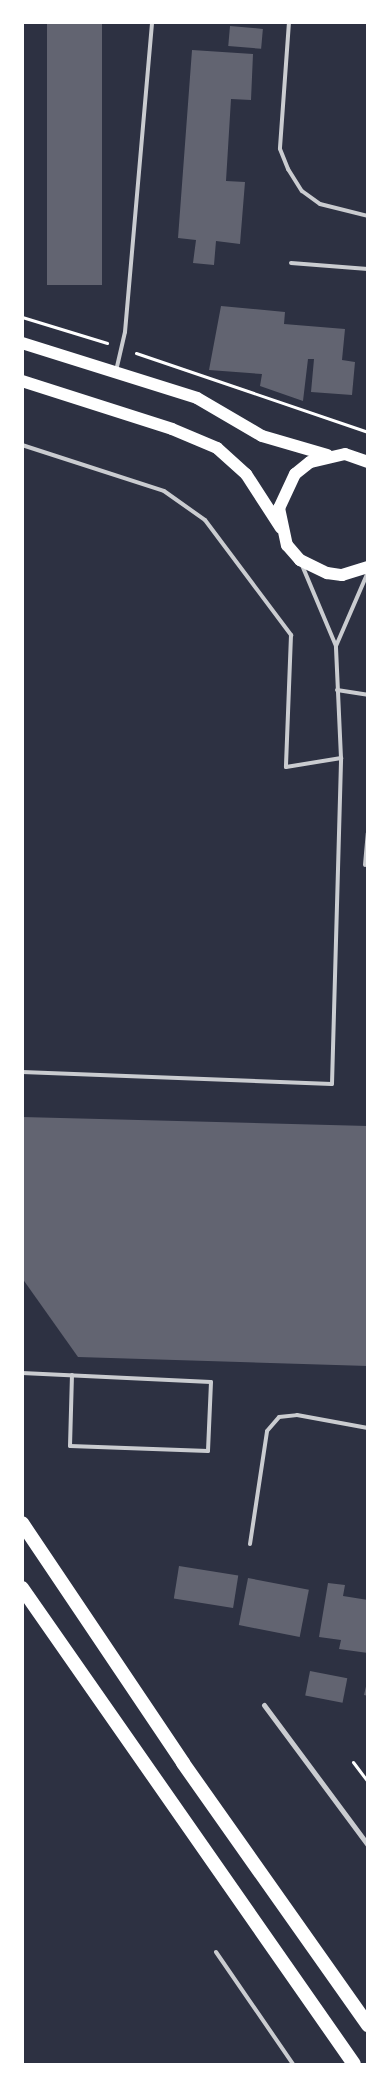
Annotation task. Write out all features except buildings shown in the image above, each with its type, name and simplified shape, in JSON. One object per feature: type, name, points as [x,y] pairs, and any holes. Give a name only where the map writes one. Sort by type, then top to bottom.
[{"type":"highway","points":[[22,1523],[183,1763],[368,2025]]},
{"type":"highway","points":[[22,1588],[354,2064]]},
{"type":"main road","points":[[22,343],[215,406],[274,441],[328,456]]},
{"type":"main road","points":[[22,381],[172,429],[216,448],[246,474],[300,560],[327,573],[342,575],[368,567]]},
{"type":"main road","points":[[280,528],[279,508],[295,474],[328,456],[344,454],[368,462]]},
{"type":"street","points":[[264,1705],[368,1845]]},
{"type":"lane","points":[[115,373],[125,332],[152,22]]},
{"type":"lane","points":[[289,22],[280,149],[288,169],[302,191],[320,204],[368,216]]},
{"type":"lane","points":[[291,263],[368,269]]},
{"type":"lane","points":[[22,445],[164,491],[205,520],[291,635],[286,767],[341,758]]},
{"type":"lane","points":[[22,1072],[332,1084],[341,758],[336,646],[300,560]]},
{"type":"lane","points":[[336,646],[368,572]]},
{"type":"lane","points":[[337,690],[368,695]]},
{"type":"lane","points":[[365,864],[368,833]]},
{"type":"lane","points":[[22,1373],[72,1375],[211,1382],[208,1451],[70,1446],[72,1375]]},
{"type":"lane","points":[[250,1544],[267,1431],[279,1416],[298,1415],[368,1428]]},
{"type":"lane","points":[[216,1952],[293,2064]]},
{"type":"path","points":[[22,317],[92,339]]},
{"type":"path","points":[[142,354],[368,432]]},
{"type":"path","points":[[353,1762],[368,1782]]}]
